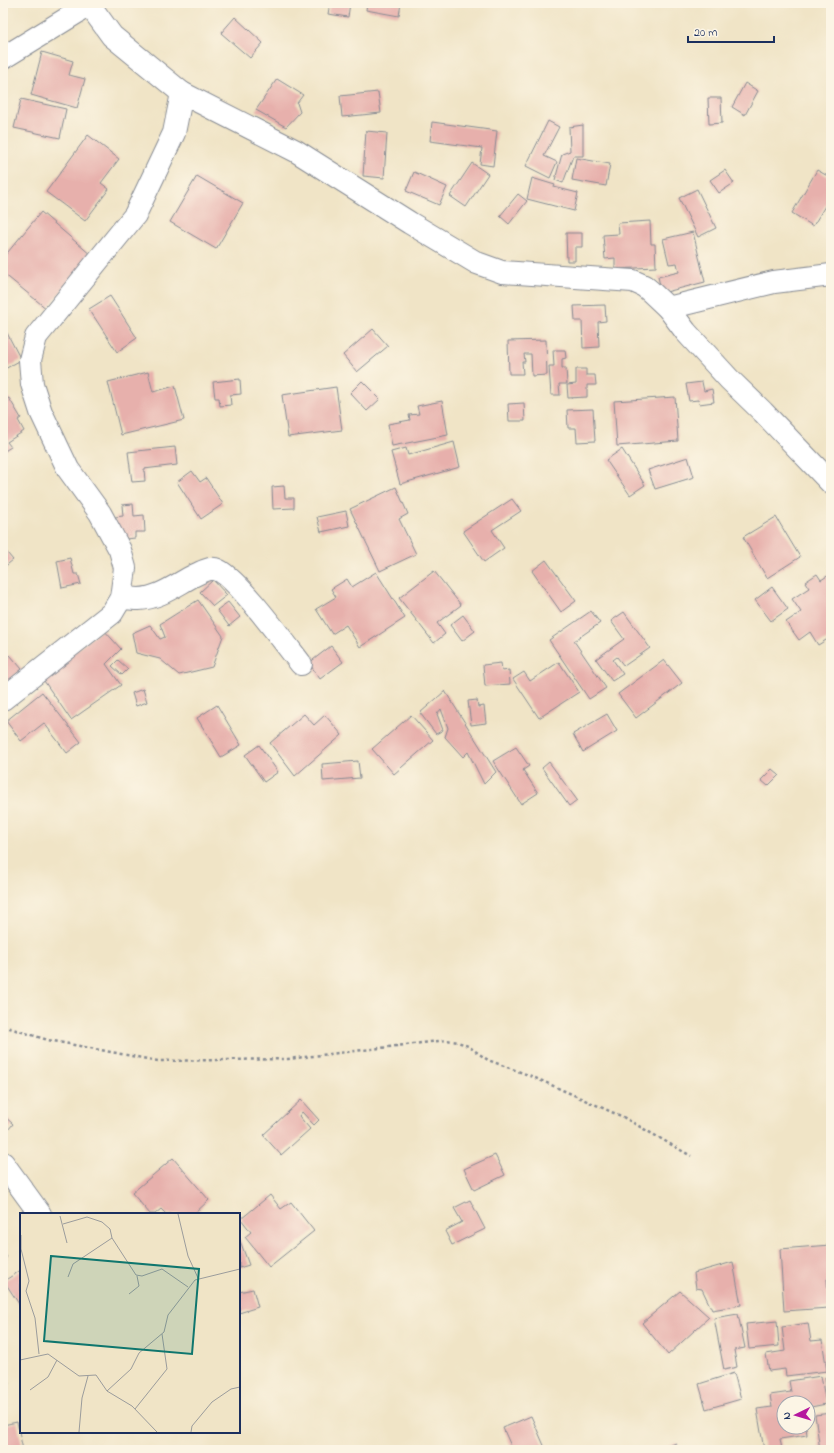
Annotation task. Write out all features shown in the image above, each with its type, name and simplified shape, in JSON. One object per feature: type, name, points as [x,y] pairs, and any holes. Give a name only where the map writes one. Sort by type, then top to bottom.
[{"type":"street","points":[[3,58],[88,4],[112,36],[182,93],[296,151],[410,223],[477,263],[502,272],[633,281],[644,286],[668,308],[686,332],[729,379],[831,483]]},
{"type":"street","points":[[3,699],[112,613],[121,598],[124,568],[120,550],[100,514],[68,469],[53,438],[41,412],[32,384],[30,360],[36,337],[135,215],[174,133],[182,93]]},
{"type":"street","points":[[668,308],[774,282],[831,275]]},
{"type":"street","points":[[121,598],[140,599],[160,594],[205,570],[214,569],[223,572],[259,611],[300,664]]},
{"type":"street","points":[[3,1163],[39,1213]]},
{"type":"path","points":[[3,1026],[48,1040],[158,1061],[288,1059],[447,1040],[458,1042],[468,1046],[488,1060],[531,1076],[623,1116],[691,1156]]},
{"type":"building","points":[[330,3],[350,3],[348,17],[328,14]]},
{"type":"building","points":[[367,3],[401,3],[399,16],[366,10]]},
{"type":"building","points":[[235,17],[263,43],[250,58],[221,33]]},
{"type":"building","points":[[42,52],[73,61],[69,75],[85,79],[77,108],[31,95]]},
{"type":"building","points":[[277,79],[303,95],[297,103],[300,112],[286,127],[256,110]]},
{"type":"building","points":[[745,83],[758,91],[745,115],[732,107]]},
{"type":"building","points":[[378,92],[381,113],[342,117],[340,96]]},
{"type":"building","points":[[708,98],[721,98],[722,123],[709,124]]},
{"type":"building","points":[[21,99],[66,109],[60,138],[14,128]]},
{"type":"building","points":[[548,121],[559,127],[544,156],[557,162],[550,178],[526,166]]},
{"type":"building","points":[[432,122],[497,131],[493,166],[480,164],[482,148],[430,141]]},
{"type":"building","points":[[583,125],[583,156],[573,156],[563,183],[555,180],[562,154],[570,151],[569,127]]},
{"type":"building","points":[[366,131],[387,133],[384,178],[363,176]]},
{"type":"building","points":[[88,135],[119,159],[101,183],[109,189],[85,221],[46,192]]},
{"type":"building","points":[[576,158],[610,164],[606,186],[572,180]]},
{"type":"building","points":[[472,163],[488,174],[466,207],[450,196]]},
{"type":"building","points":[[725,170],[734,183],[719,193],[710,180]]},
{"type":"building","points":[[817,170],[831,178],[831,196],[813,226],[792,213]]},
{"type":"building","points":[[414,172],[447,187],[439,205],[406,191]]},
{"type":"building","points":[[197,176],[243,203],[216,249],[170,222]]},
{"type":"building","points":[[532,178],[555,185],[554,187],[578,193],[574,211],[527,199]]},
{"type":"building","points":[[697,189],[716,228],[698,237],[679,198]]},
{"type":"building","points":[[518,194],[527,201],[509,224],[500,216]]},
{"type":"building","points":[[41,212],[91,255],[47,309],[3,273],[3,258]]},
{"type":"building","points":[[650,221],[651,244],[655,244],[656,267],[615,269],[615,258],[605,259],[603,235],[619,234],[618,223]]},
{"type":"building","points":[[693,232],[705,282],[662,293],[658,277],[679,272],[677,263],[669,264],[663,239]]},
{"type":"building","points":[[566,233],[582,233],[582,247],[575,247],[575,261],[567,261]]},
{"type":"building","points":[[110,296],[137,338],[117,352],[89,309]]},
{"type":"building","points":[[605,305],[606,321],[598,322],[599,347],[583,348],[582,321],[575,321],[574,306]]},
{"type":"building","points":[[373,329],[388,346],[357,372],[343,355]]},
{"type":"building","points":[[7,333],[21,360],[3,370],[3,335]]},
{"type":"building","points":[[546,340],[547,375],[532,376],[531,354],[524,354],[525,362],[522,362],[523,374],[509,374],[508,341]]},
{"type":"building","points":[[553,350],[565,350],[566,358],[562,359],[562,368],[566,368],[567,384],[559,384],[560,395],[551,395],[549,366],[554,366]]},
{"type":"building","points":[[576,369],[586,369],[586,375],[595,375],[596,385],[587,385],[587,397],[568,398],[567,385],[576,384]]},
{"type":"building","points":[[148,372],[153,392],[175,386],[184,420],[121,435],[108,382]]},
{"type":"building","points":[[240,379],[241,394],[230,395],[231,405],[220,406],[219,398],[215,398],[213,382]]},
{"type":"building","points":[[362,381],[380,399],[367,411],[350,393]]},
{"type":"building","points":[[702,382],[704,391],[712,389],[714,402],[699,404],[698,400],[689,401],[686,384]]},
{"type":"building","points":[[336,387],[342,430],[288,437],[282,395]]},
{"type":"building","points":[[675,397],[678,441],[617,446],[614,401]]},
{"type":"building","points":[[9,398],[21,418],[18,420],[24,431],[7,442],[11,447],[3,452],[3,401]]},
{"type":"building","points":[[442,401],[448,435],[392,446],[388,424],[410,420],[409,415],[419,414],[417,406]]},
{"type":"building","points":[[524,403],[525,421],[509,421],[508,404]]},
{"type":"building","points":[[593,409],[595,441],[577,442],[576,428],[568,428],[567,410]]},
{"type":"building","points":[[454,442],[460,467],[400,484],[391,452],[406,448],[408,455]]},
{"type":"building","points":[[175,447],[177,465],[144,469],[145,481],[132,482],[128,452]]},
{"type":"building","points":[[622,449],[645,485],[630,495],[606,460]]},
{"type":"building","points":[[688,457],[694,477],[655,489],[648,470]]},
{"type":"building","points":[[192,471],[200,482],[206,478],[223,504],[201,519],[177,482]]},
{"type":"building","points":[[284,486],[285,498],[294,498],[294,508],[273,509],[272,487]]},
{"type":"building","points":[[396,487],[408,514],[399,519],[416,554],[380,571],[350,509]]},
{"type":"building","points":[[512,499],[521,511],[492,530],[504,548],[484,562],[463,531]]},
{"type":"building","points":[[133,504],[134,516],[144,515],[145,532],[135,532],[135,538],[117,540],[115,517],[123,516],[122,505]]},
{"type":"building","points":[[346,511],[349,526],[321,532],[317,517]]},
{"type":"building","points":[[776,517],[800,557],[767,578],[743,537]]},
{"type":"building","points":[[3,548],[13,560],[3,568]]},
{"type":"building","points":[[70,558],[74,574],[78,574],[81,584],[62,588],[57,561]]},
{"type":"building","points":[[546,560],[576,601],[561,612],[532,571]]},
{"type":"building","points":[[434,571],[461,605],[437,623],[445,634],[434,643],[399,598]]},
{"type":"building","points":[[376,572],[405,618],[360,647],[346,625],[332,634],[316,609],[336,597],[331,589],[347,579],[352,587]]},
{"type":"building","points":[[817,574],[821,580],[829,575],[831,579],[831,637],[818,645],[810,632],[799,640],[786,622],[801,612],[792,599],[809,588],[805,582]]},
{"type":"building","points":[[213,580],[227,595],[213,606],[200,592]]},
{"type":"building","points":[[772,587],[788,609],[771,621],[755,600]]},
{"type":"building","points":[[198,600],[223,636],[212,667],[179,675],[160,659],[136,653],[132,633],[150,625],[160,639],[165,637],[160,624]]},
{"type":"building","points":[[228,602],[240,617],[229,626],[217,610]]},
{"type":"building","points":[[591,611],[600,623],[574,641],[606,688],[589,699],[549,640]]},
{"type":"building","points":[[624,612],[650,648],[624,666],[617,657],[613,660],[623,674],[612,681],[596,659],[624,639],[611,621]]},
{"type":"building","points":[[463,615],[475,631],[462,641],[450,625]]},
{"type":"building","points":[[103,629],[121,649],[106,664],[121,685],[71,720],[42,678]]},
{"type":"building","points":[[331,646],[343,662],[320,679],[309,663]]},
{"type":"building","points":[[10,655],[22,669],[3,687],[3,661]]},
{"type":"building","points":[[118,660],[128,669],[122,675],[112,666]]},
{"type":"building","points":[[664,660],[682,683],[636,718],[618,694]]},
{"type":"building","points":[[559,662],[579,692],[539,718],[513,679],[524,672],[530,681]]},
{"type":"building","points":[[501,663],[502,671],[509,670],[510,684],[485,686],[483,665]]},
{"type":"building","points":[[143,689],[147,702],[136,706],[132,693]]},
{"type":"building","points":[[445,691],[496,772],[484,784],[468,752],[463,757],[445,737],[448,728],[441,709],[437,714],[443,730],[436,734],[420,713]]},
{"type":"building","points":[[42,692],[81,742],[67,753],[44,723],[21,741],[6,721]]},
{"type":"building","points":[[477,700],[478,707],[484,706],[486,723],[471,725],[468,701]]},
{"type":"building","points":[[217,705],[241,745],[221,757],[197,718]]},
{"type":"building","points":[[304,714],[314,725],[325,715],[342,735],[295,776],[270,743]]},
{"type":"building","points":[[607,714],[617,731],[583,752],[573,734]]},
{"type":"building","points":[[411,715],[433,740],[394,774],[372,749]]},
{"type":"building","points":[[259,745],[278,772],[264,782],[245,755]]},
{"type":"building","points":[[516,747],[529,766],[523,770],[538,793],[521,804],[493,761]]},
{"type":"building","points":[[358,761],[360,778],[323,781],[322,764]]},
{"type":"building","points":[[549,762],[577,800],[569,806],[542,768]]},
{"type":"building","points":[[772,769],[779,775],[768,786],[761,780]]},
{"type":"building","points":[[301,1100],[319,1120],[314,1125],[302,1112],[299,1116],[310,1129],[281,1155],[263,1135]]},
{"type":"building","points":[[3,1115],[13,1124],[3,1136]]},
{"type":"building","points":[[495,1155],[505,1175],[474,1190],[464,1169]]},
{"type":"building","points":[[173,1158],[209,1200],[195,1213],[165,1213],[161,1209],[156,1213],[149,1213],[132,1193]]},
{"type":"building","points":[[270,1195],[281,1209],[291,1202],[314,1231],[269,1267],[245,1237],[251,1232],[241,1219]]},
{"type":"building","points":[[470,1200],[485,1229],[452,1245],[445,1231],[462,1222],[454,1208]]},
{"type":"building","points":[[240,1241],[249,1265],[240,1268]]},
{"type":"building","points":[[831,1245],[831,1279],[827,1279],[829,1308],[784,1311],[780,1249]]},
{"type":"building","points":[[3,1252],[7,1257],[3,1261]]},
{"type":"building","points":[[733,1262],[741,1305],[712,1310],[702,1289],[696,1288],[694,1273]]},
{"type":"building","points":[[20,1271],[20,1305],[4,1281]]},
{"type":"building","points":[[253,1289],[258,1307],[240,1313],[240,1292]]},
{"type":"building","points":[[680,1291],[709,1317],[668,1355],[642,1323]]},
{"type":"building","points":[[738,1314],[745,1348],[734,1350],[737,1367],[724,1370],[714,1318]]},
{"type":"building","points":[[777,1321],[779,1346],[749,1349],[746,1324]]},
{"type":"building","points":[[808,1323],[811,1341],[822,1340],[827,1371],[786,1376],[785,1369],[769,1371],[766,1354],[785,1351],[782,1327]]},
{"type":"building","points":[[831,1359],[831,1387],[826,1387],[825,1377],[829,1377],[827,1360]]},
{"type":"building","points":[[3,1366],[9,1384],[3,1386]]},
{"type":"building","points":[[734,1373],[741,1399],[706,1409],[699,1384]]},
{"type":"building","points":[[821,1376],[826,1404],[816,1406],[816,1395],[776,1395],[776,1435],[807,1435],[780,1439],[782,1449],[764,1450],[757,1409],[772,1407],[770,1395],[791,1392],[789,1381]]},
{"type":"building","points":[[831,1413],[831,1450],[820,1450],[816,1415]]},
{"type":"building","points":[[531,1416],[546,1450],[502,1450],[511,1446],[503,1428]]},
{"type":"building","points":[[17,1422],[23,1450],[3,1450],[3,1425]]},
{"type":"building","points":[[676,1443],[679,1450],[660,1450]]}]
